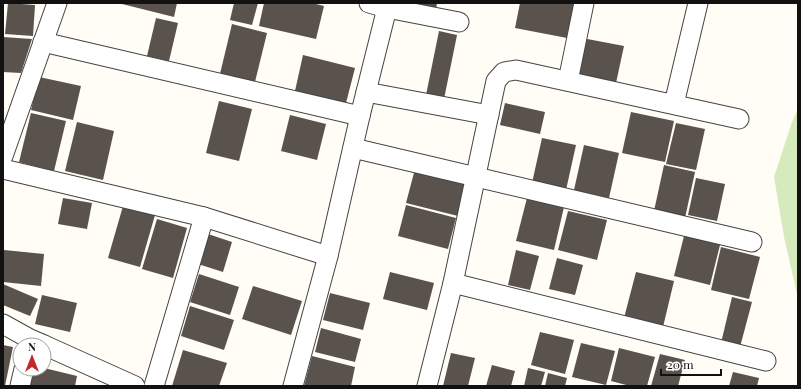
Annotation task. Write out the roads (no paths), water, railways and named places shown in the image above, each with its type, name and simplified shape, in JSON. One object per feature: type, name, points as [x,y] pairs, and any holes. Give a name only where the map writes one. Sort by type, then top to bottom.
[{"type":"street","points":[[3,156],[57,3]]},
{"type":"street","points":[[568,81],[584,3]]},
{"type":"street","points":[[674,104],[698,3]]},
{"type":"street","points":[[293,386],[328,256],[366,92],[378,5],[459,22]]},
{"type":"street","points":[[43,42],[360,116]]},
{"type":"street","points":[[428,386],[453,283],[496,82],[504,72],[516,70],[738,119]]},
{"type":"street","points":[[366,92],[489,115]]},
{"type":"street","points":[[353,148],[752,242]]},
{"type":"street","points":[[3,169],[204,217],[328,256]]},
{"type":"street","points":[[154,386],[204,217]]},
{"type":"street","points":[[453,283],[766,361]]},
{"type":"street","points":[[3,324],[26,337]]},
{"type":"street","points":[[52,350],[135,386]]}]
